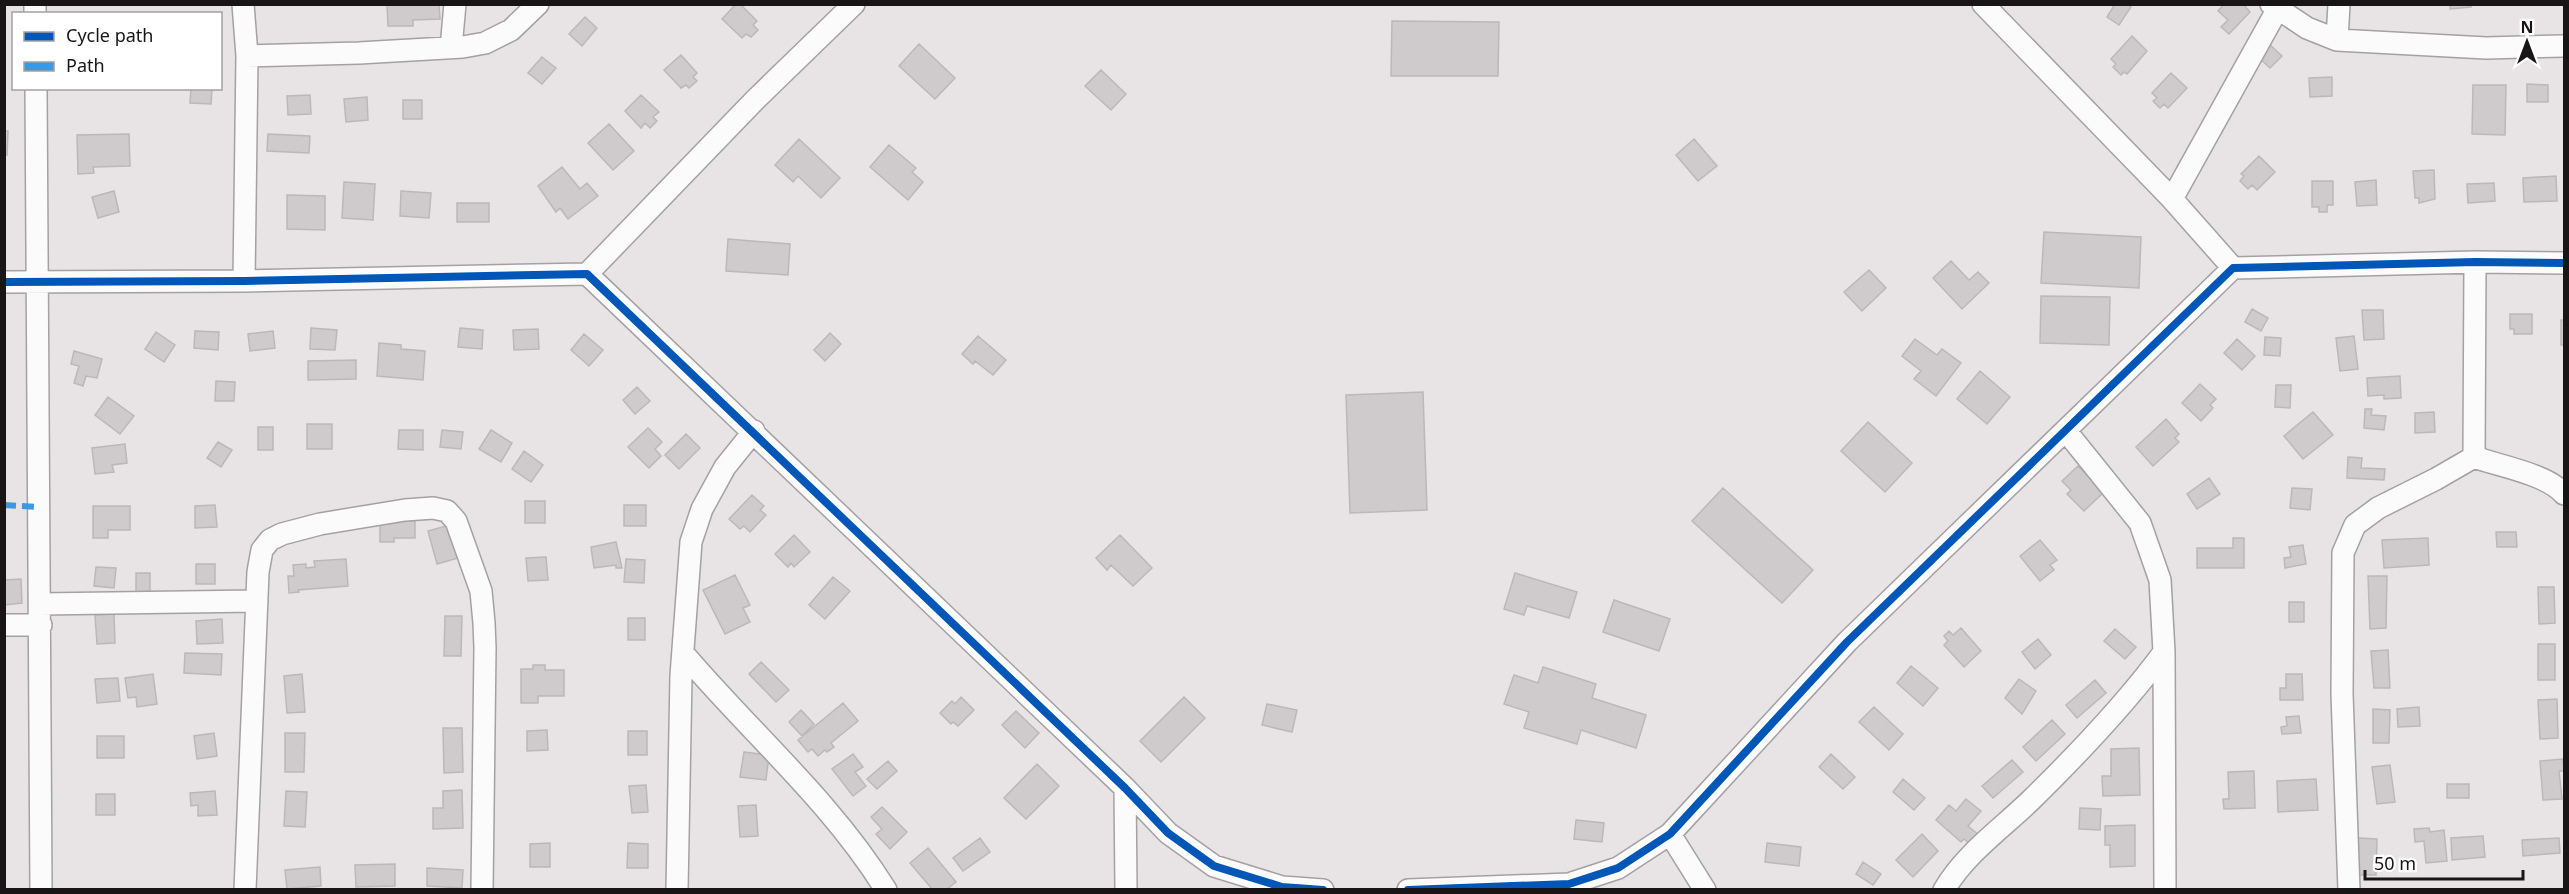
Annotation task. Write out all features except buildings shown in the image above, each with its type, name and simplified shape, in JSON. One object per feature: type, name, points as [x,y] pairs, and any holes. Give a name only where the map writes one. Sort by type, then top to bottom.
[{"type":"street","points":[[243,4],[247,56],[244,281]]},
{"type":"street","points":[[451,48],[454,4]]},
{"type":"street","points":[[247,56],[451,48],[485,43],[512,30],[538,4]]},
{"type":"street","points":[[587,274],[755,100],[854,4]]},
{"type":"street","points":[[1983,4],[2172,199],[2233,268]]},
{"type":"street","points":[[2337,40],[2339,4]]},
{"type":"street","points":[[2172,199],[2274,7],[2307,28],[2337,40],[2486,48],[2565,46]]},
{"type":"street","points":[[36,90],[41,890]]},
{"type":"street","points":[[2474,457],[2475,261]]},
{"type":"street","points":[[1408,890],[1569,884],[1618,868],[1670,834],[1847,642],[2233,268],[2475,261],[2565,263]]},
{"type":"street","points":[[4,282],[244,281],[587,274],[754,431],[1125,788],[1168,833],[1214,866],[1282,887],[1323,890]]},
{"type":"street","points":[[677,890],[683,653],[691,542],[702,509],[725,467],[754,431]]},
{"type":"street","points":[[2066,431],[2140,523],[2160,580],[2164,652],[2165,890]]},
{"type":"street","points":[[2349,890],[2343,694],[2343,553],[2355,525],[2378,508],[2474,457],[2530,475],[2558,487],[2565,494]]},
{"type":"street","points":[[245,890],[258,572],[262,550],[270,540],[282,534],[320,524],[405,510],[434,508],[447,511],[452,516],[481,591],[485,659],[482,890]]},
{"type":"street","points":[[40,604],[257,601]]},
{"type":"street","points":[[4,625],[41,626]]},
{"type":"street","points":[[1944,890],[1972,855],[2030,801],[2140,685],[2164,652]]},
{"type":"street","points":[[683,653],[803,783],[868,861],[886,890]]},
{"type":"street","points":[[1125,788],[1126,890]]},
{"type":"street","points":[[1670,834],[1705,890]]},
{"type":"marked path","points":[[4,505],[37,507]]},
{"type":"cycle path","points":[[1408,890],[1569,884],[1618,868],[1670,834],[1847,642],[2233,268],[2475,262],[2564,263]]},
{"type":"cycle path","points":[[4,282],[244,281],[587,274],[1125,788],[1168,833],[1214,866],[1282,887],[1323,890]]}]
